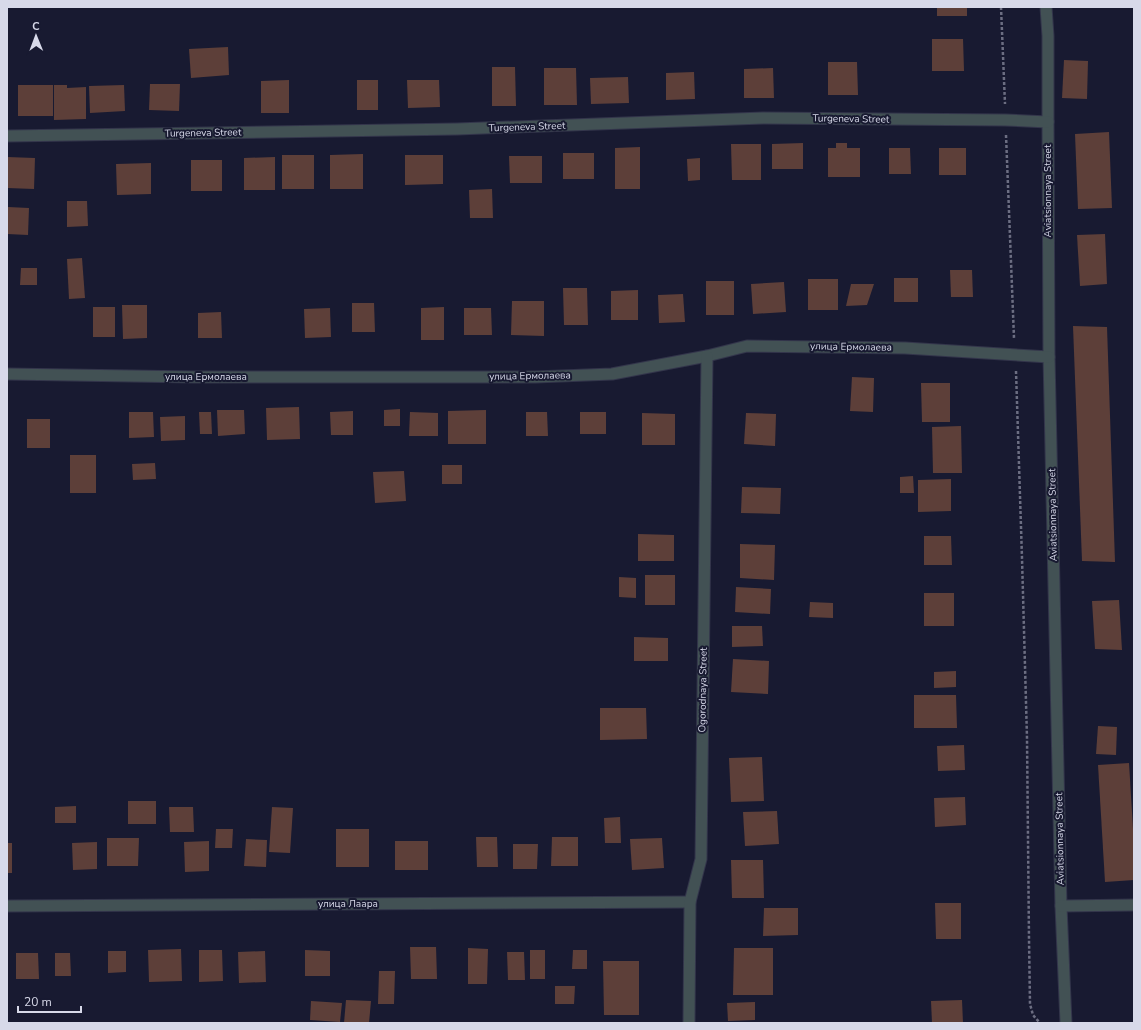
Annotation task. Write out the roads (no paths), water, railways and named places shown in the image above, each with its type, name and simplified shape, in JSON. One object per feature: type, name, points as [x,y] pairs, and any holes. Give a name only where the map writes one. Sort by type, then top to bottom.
[{"type":"street","name":"Aviatsionnaya Street","points":[[1046,7],[1048,36],[1049,356],[1066,1023]]},
{"type":"street","name":"Turgeneva Street","points":[[7,136],[457,129],[763,118],[1005,120],[1048,122]]},
{"type":"street","name":"улица Ермолаева","points":[[7,374],[194,377],[536,377],[612,374],[707,356],[747,346],[905,348],[1049,356]]},
{"type":"street","name":"Ogorodnaya Street","points":[[689,1023],[690,902],[701,860],[707,356]]},
{"type":"street","name":"улица Лаара","points":[[7,906],[690,902]]},
{"type":"street","points":[[1062,906],[1134,904]]}]
